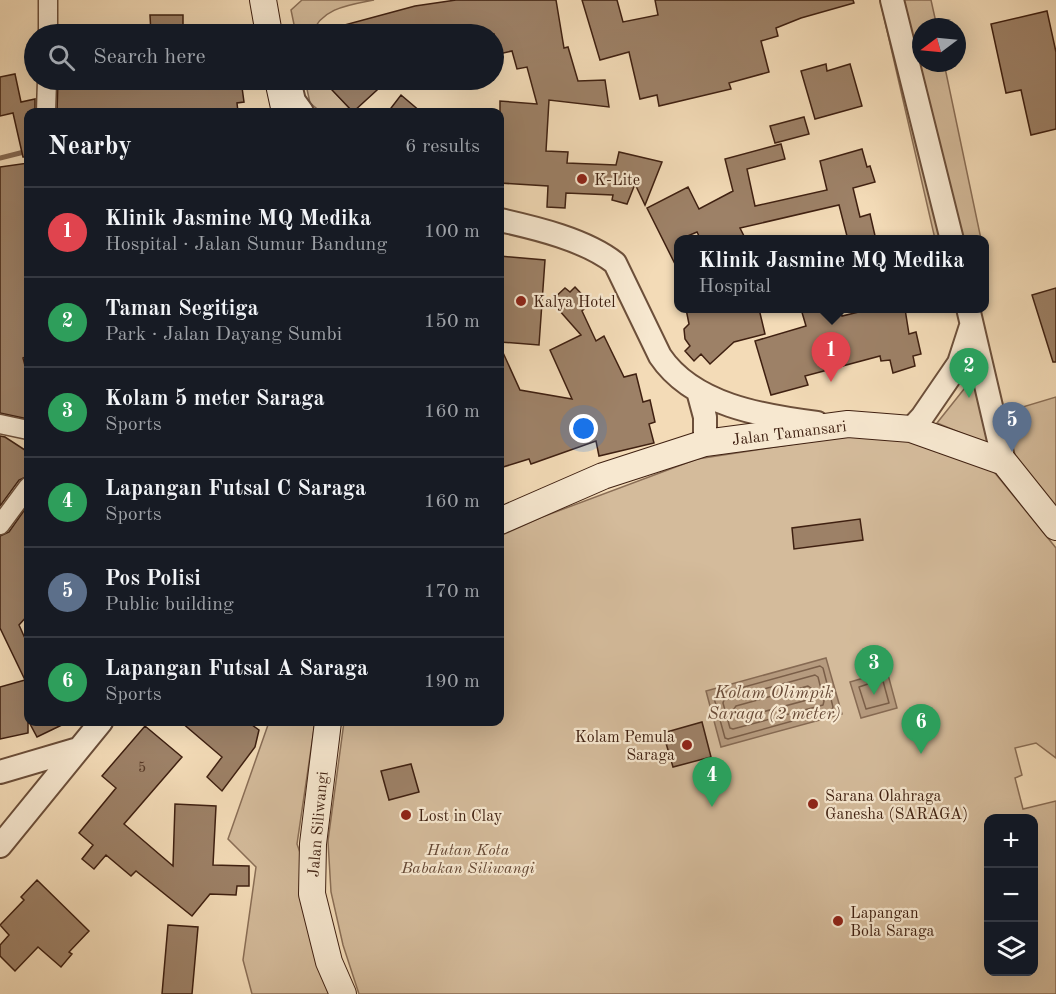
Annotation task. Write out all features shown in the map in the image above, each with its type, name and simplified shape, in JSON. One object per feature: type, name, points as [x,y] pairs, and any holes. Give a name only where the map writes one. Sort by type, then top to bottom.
[{"type":"main road","points":[[263,0],[267,24]]},
{"type":"main road","points":[[280,90],[284,108]]},
{"type":"main road","name":"Jalan Tamansari","points":[[504,519],[603,476],[705,443],[848,424],[911,429],[1004,462]]},
{"type":"main road","points":[[1004,462],[1056,527]]},
{"type":"main road","name":"Jalan Siliwangi","points":[[328,726],[313,844],[312,894],[329,962],[343,994]]},
{"type":"street","points":[[276,0],[279,24]]},
{"type":"street","points":[[892,0],[951,235]]},
{"type":"street","points":[[46,108],[47,90]]},
{"type":"street","points":[[291,90],[294,101],[299,108]]},
{"type":"street","points":[[504,221],[537,228],[603,254],[615,263],[660,356],[670,369],[698,391],[756,412],[786,419],[848,424]]},
{"type":"street","points":[[911,429],[922,417],[959,363],[970,316]]},
{"type":"street","points":[[970,316],[1004,462]]},
{"type":"street","points":[[698,391],[705,417],[705,443]]},
{"type":"street","points":[[0,424],[24,429]]},
{"type":"street","points":[[0,525],[24,492]]},
{"type":"street","points":[[0,846],[98,726]]},
{"type":"street","points":[[0,772],[78,749]]},
{"type":"green space","points":[[302,0],[374,0],[337,9],[317,24],[294,24],[291,10]]},
{"type":"green space","points":[[880,0],[896,0],[950,235],[934,235]]},
{"type":"green space","points":[[902,0],[931,0],[935,18],[912,18],[912,43]]},
{"type":"green space","points":[[919,72],[946,72],[980,235],[957,235]]},
{"type":"green space","points":[[307,90],[332,90],[349,108],[316,108],[310,103]]},
{"type":"green space","points":[[976,374],[990,445],[937,423]]},
{"type":"green space","points":[[1056,397],[1056,528],[1004,462],[993,416]]},
{"type":"green space","name":"Hutan Kota Babakan Siliwangi","points":[[874,432],[908,434],[990,467],[1056,548],[1056,758],[1036,743],[1015,748],[1022,775],[1015,778],[1023,809],[1056,801],[1056,994],[359,994],[343,945],[331,892],[328,841],[343,726],[504,726],[504,534],[542,517],[697,459]]},
{"type":"green space","points":[[268,726],[314,726],[297,844],[349,994],[252,994],[243,960],[256,867],[228,839]]},
{"type":"water","name":"Kolam Olimpik Saraga (2 meter)","points":[[826,658],[842,714],[721,747],[706,691]]},
{"type":"water","points":[[887,671],[897,708],[861,718],[850,682]]},
{"type":"building","points":[[456,0],[556,0],[564,48],[568,47],[578,81],[605,80],[609,107],[549,100],[546,151],[568,152],[567,163],[616,165],[619,152],[662,162],[645,205],[635,184],[627,204],[612,200],[613,195],[566,193],[565,208],[547,207],[548,186],[504,183],[504,108],[500,108],[500,101],[537,104],[527,67],[517,69],[512,51],[504,53],[504,24],[348,24],[415,6]]},
{"type":"building","points":[[582,0],[617,0],[623,22],[658,15],[655,0],[853,0],[854,3],[801,18],[776,28],[778,36],[761,41],[769,72],[729,83],[731,89],[659,106],[657,95],[640,99],[629,52],[600,60]]},
{"type":"building","points":[[1047,11],[1056,52],[1056,129],[1031,135],[1021,90],[1006,93],[991,24]]},
{"type":"building","points":[[150,15],[183,15],[183,24],[150,24]]},
{"type":"building","points":[[826,64],[827,71],[850,64],[862,106],[815,119],[801,71]]},
{"type":"building","points":[[15,74],[21,102],[35,99],[35,108],[24,108],[24,157],[13,113],[0,116],[0,77]]},
{"type":"building","points":[[58,90],[242,90],[244,102],[237,103],[238,108],[57,108]]},
{"type":"building","points":[[332,90],[377,90],[357,108],[349,108]]},
{"type":"building","points":[[401,95],[416,108],[391,108]]},
{"type":"building","points":[[804,117],[809,134],[775,143],[770,126]]},
{"type":"building","points":[[781,144],[785,159],[747,169],[755,206],[827,190],[820,161],[862,149],[867,167],[870,166],[875,182],[853,188],[860,217],[870,214],[875,235],[847,235],[839,205],[740,228],[744,235],[698,235],[697,232],[690,235],[674,235],[674,262],[647,208],[688,187],[699,209],[733,191],[725,159]]},
{"type":"building","points":[[24,164],[24,418],[0,413],[0,167]]},
{"type":"building","name":"Kalya Hotel","points":[[504,256],[545,260],[539,345],[504,342]]},
{"type":"building","points":[[575,287],[590,303],[582,311],[596,341],[604,336],[624,377],[636,374],[643,402],[650,400],[655,422],[649,424],[654,443],[599,456],[596,441],[531,464],[529,459],[504,467],[504,355],[520,390],[572,399],[550,350],[581,335],[551,301],[565,288],[570,292]]},
{"type":"building","points":[[1056,288],[1056,362],[1053,362],[1032,295]]},
{"type":"building","points":[[687,313],[760,313],[765,334],[734,342],[710,364],[701,354],[694,361],[685,351],[690,346],[685,339],[684,329],[689,324]]},
{"type":"building","points":[[802,313],[841,313],[842,316],[854,313],[906,313],[909,334],[916,332],[921,354],[913,356],[915,366],[893,373],[890,360],[881,361],[880,356],[805,376],[808,385],[771,395],[755,341],[806,326]]},
{"type":"building","points":[[0,436],[24,449],[24,478],[19,480],[0,506]]},
{"type":"building","points":[[24,511],[24,619],[19,625],[24,636],[24,678],[0,628],[0,536],[9,532]]},
{"type":"building","points":[[860,519],[863,540],[794,549],[792,528]]},
{"type":"building","points":[[24,680],[24,726],[28,726],[28,733],[0,739],[0,687]]},
{"type":"building","name":"Kolam Pemula Saraga","points":[[702,722],[711,757],[673,767],[663,733]]},
{"type":"building","points":[[31,726],[60,726],[37,737]]},
{"type":"building","points":[[145,726],[182,757],[124,824],[173,866],[175,804],[216,806],[213,865],[249,866],[249,886],[237,886],[236,895],[210,894],[192,916],[136,871],[131,876],[106,855],[94,869],[82,859],[93,845],[79,833],[116,788],[102,776]]},
{"type":"building","points":[[186,726],[254,726],[259,730],[255,747],[222,791],[207,777],[222,757]]},
{"type":"building","points":[[411,764],[419,792],[389,800],[381,771]]},
{"type":"building","points":[[37,880],[89,931],[69,952],[72,954],[61,967],[38,947],[15,971],[0,956],[0,945],[9,935],[0,925],[24,900],[21,897]]},
{"type":"building","points":[[168,925],[198,927],[192,994],[162,994]]},
{"type":"waterway","points":[[0,158],[24,152]]},
{"type":"place","name":"K-Lite","points":[[582,179]]},
{"type":"place","name":"Kalya Hotel","points":[[521,301]]},
{"type":"place","name":"Klinik Jasmine MQ Medika","points":[[831,382]]},
{"type":"place","name":"Taman Segitiga","points":[[969,398]]},
{"type":"place","name":"Pos Polisi","points":[[1012,452]]},
{"type":"place","name":"Kolam 5 meter Saraga","points":[[874,695]]},
{"type":"place","name":"Kolam Pemula Saraga","points":[[687,745]]},
{"type":"place","name":"Lapangan Futsal A Saraga","points":[[921,754]]},
{"type":"place","name":"Sarana Olahraga Ganesha (SARAGA)","points":[[813,804]]},
{"type":"place","name":"Lapangan Futsal C Saraga","points":[[712,807]]},
{"type":"place","name":"Lost in Clay","points":[[406,815]]},
{"type":"place","name":"Lapangan Bola Saraga","points":[[838,921]]}]
